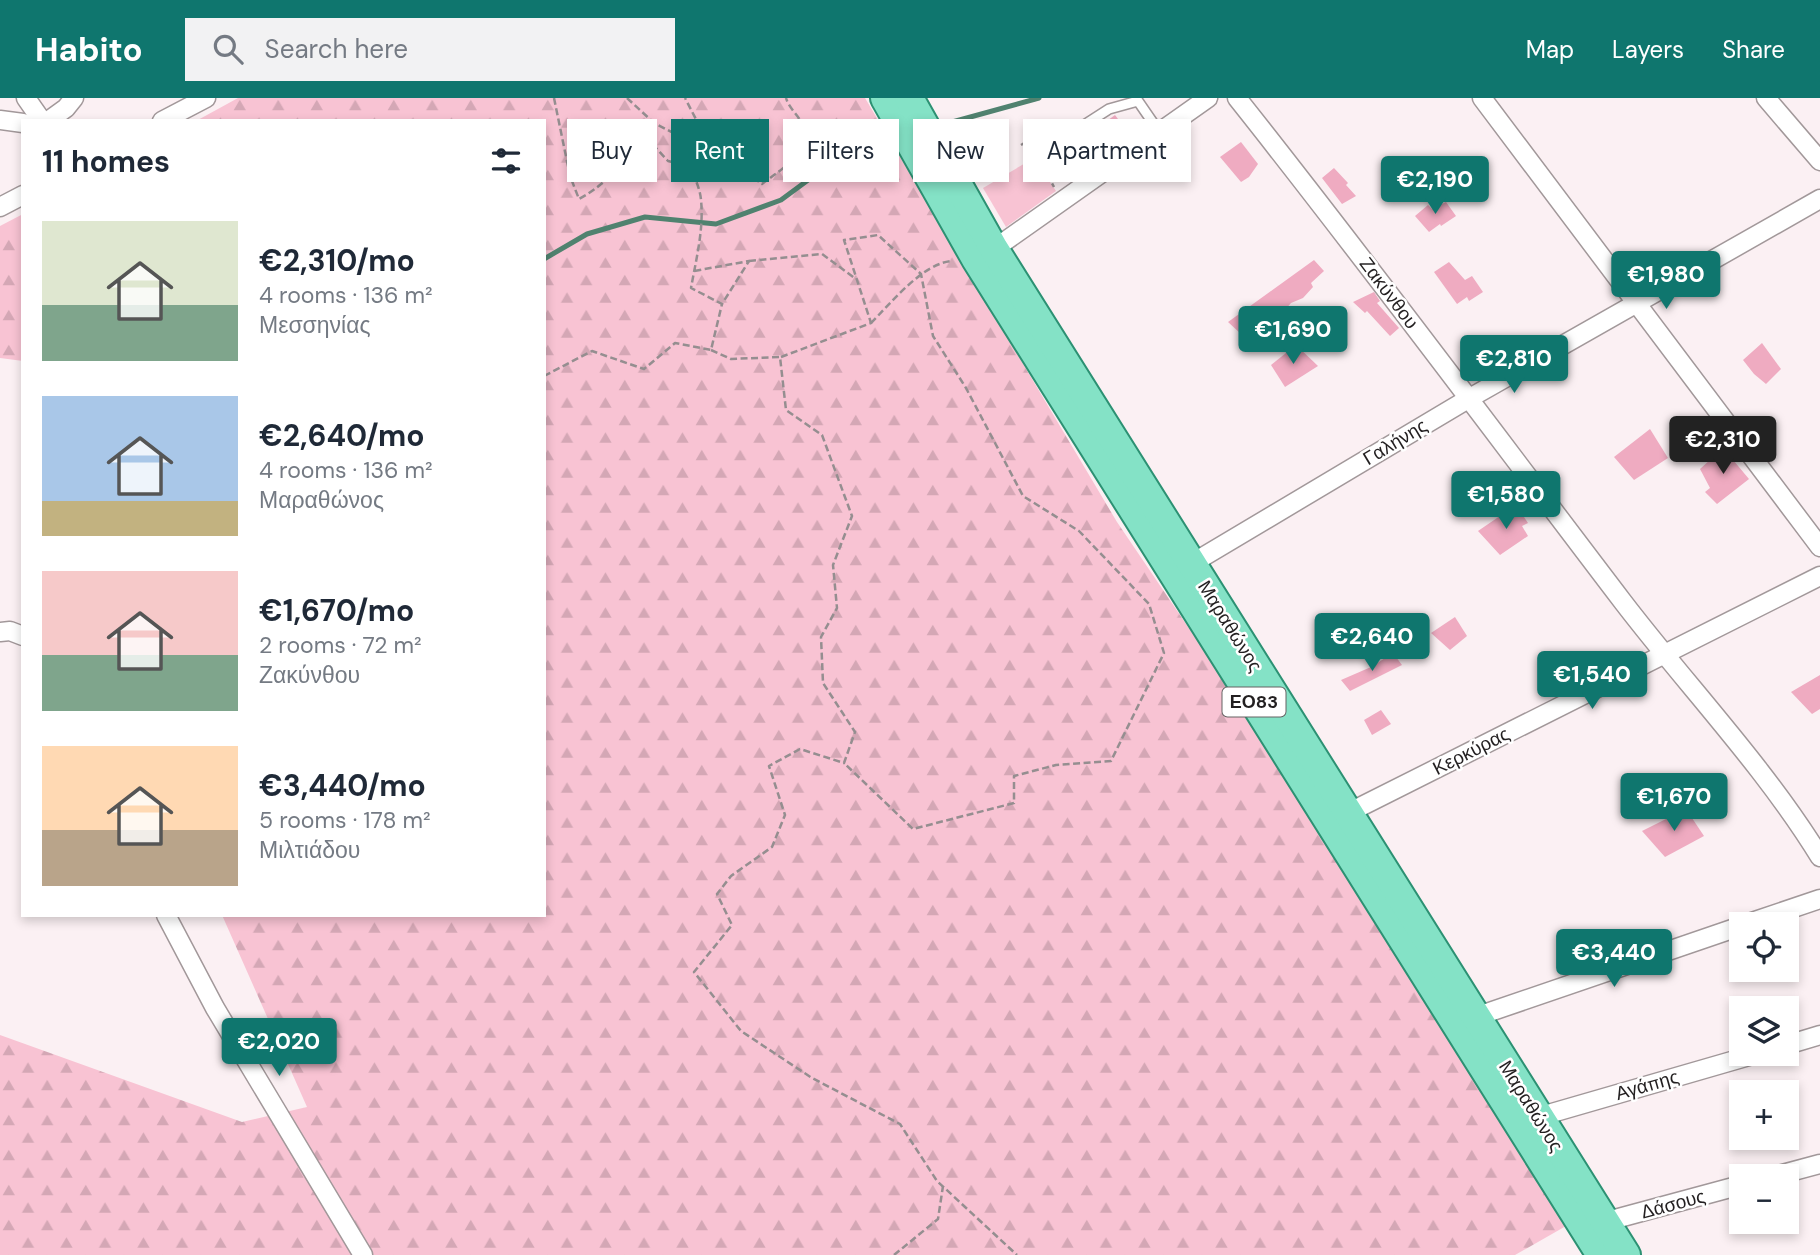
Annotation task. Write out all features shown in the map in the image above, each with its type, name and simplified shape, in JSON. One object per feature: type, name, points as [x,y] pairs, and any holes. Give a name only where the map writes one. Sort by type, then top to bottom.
[{"type":"main road","name":"Μαραθώνος","points":[[886,98],[913,123]]},
{"type":"main road","name":"Μαραθώνος","points":[[946,182],[985,254],[1601,1255]]},
{"type":"main road","name":"Μαραθώνος","points":[[985,254],[1191,564],[1626,1255]]},
{"type":"street","points":[[26,98],[41,119]]},
{"type":"street","points":[[51,119],[74,98]]},
{"type":"street","points":[[166,119],[206,98]]},
{"type":"street","points":[[1179,119],[1208,98]]},
{"type":"street","name":"Ζακύνθου","points":[[1237,98],[1341,228],[1663,654],[1763,776],[1820,857]]},
{"type":"street","points":[[1482,98],[1820,547]]},
{"type":"street","points":[[1766,98],[1820,161]]},
{"type":"street","points":[[0,120],[21,125]]},
{"type":"street","points":[[985,254],[1091,182]]},
{"type":"street","points":[[0,207],[21,196]]},
{"type":"street","name":"Γαλήνης","points":[[1191,564],[1468,399],[1820,199]]},
{"type":"street","name":"Κερκύρας","points":[[1348,813],[1820,576]]},
{"type":"street","points":[[0,632],[10,631],[21,635]]},
{"type":"street","points":[[1782,912],[1820,899]]},
{"type":"street","points":[[167,917],[215,1008],[363,1255]]},
{"type":"street","points":[[1475,1017],[1729,930]]},
{"type":"street","points":[[1799,1041],[1820,1035]]},
{"type":"street","name":"Αγάπης","points":[[1538,1117],[1729,1062]]},
{"type":"street","points":[[1799,1169],[1820,1164]]},
{"type":"street","name":"Δάσους","points":[[1604,1222],[1729,1188]]},
{"type":"lane","points":[[1093,119],[1109,109],[1138,101],[1150,119]]},
{"type":"path","points":[[554,98],[570,176],[579,199],[598,189],[637,144],[655,147],[671,162]]},
{"type":"path","points":[[627,98],[654,123],[671,132]]},
{"type":"path","points":[[685,98],[696,119]]},
{"type":"path","points":[[769,179],[793,160],[803,143],[803,126],[786,98]]},
{"type":"path","points":[[695,182],[701,197],[702,223],[691,288],[722,304]]},
{"type":"path","points":[[1051,182],[1063,202]]},
{"type":"path","points":[[871,324],[844,240],[878,236],[921,274],[933,336],[966,388],[1023,496],[1079,531],[1149,604],[1164,653],[1111,761],[1056,765],[1014,776],[1014,803],[913,829],[844,763],[800,749],[769,766],[785,815],[772,847],[731,876],[717,894],[732,925],[694,972],[741,1031],[812,1078],[900,1124],[937,1181],[1017,1255]]},
{"type":"path","points":[[694,271],[749,261],[822,254],[856,279]]},
{"type":"path","points":[[546,375],[592,351],[644,369],[675,343],[711,350],[731,359],[780,357],[871,324],[921,274],[944,261],[985,254]]},
{"type":"path","points":[[711,350],[722,304],[749,261]]},
{"type":"path","points":[[780,357],[786,410],[822,435],[852,516],[833,565],[837,608],[821,637],[823,683],[855,732],[844,763]]},
{"type":"path","points":[[894,1255],[938,1219],[943,1186]]},
{"type":"green space","points":[[238,98],[865,98],[877,119],[783,119],[783,182],[899,182],[899,155],[1117,522],[1270,748],[1573,1222],[1515,1255],[0,1255],[0,1035],[242,1122],[307,1107],[223,917],[546,917],[546,119],[200,119]]},
{"type":"green space","points":[[1023,164],[1023,182],[1050,182],[1056,191],[1006,227],[983,188],[993,182],[1009,182],[1009,173]]},
{"type":"green space","points":[[21,215],[21,361],[0,358],[0,226]]},
{"type":"building","points":[[1241,142],[1258,164],[1249,177],[1241,182],[1220,157]]},
{"type":"building","points":[[1334,168],[1356,196],[1342,204],[1322,178]]},
{"type":"building","points":[[1446,202],[1456,216],[1429,232],[1415,216],[1428,205],[1432,209]]},
{"type":"building","points":[[1314,260],[1324,271],[1311,283],[1313,287],[1303,298],[1291,303],[1285,310],[1269,314],[1241,334],[1228,322]]},
{"type":"building","points":[[1449,262],[1465,280],[1472,276],[1483,292],[1469,301],[1467,297],[1457,304],[1434,272]]},
{"type":"building","points":[[1374,292],[1380,301],[1377,303],[1399,328],[1390,336],[1367,311],[1365,313],[1353,302]]},
{"type":"building","points":[[1330,313],[1334,319],[1302,342],[1296,329]]},
{"type":"building","points":[[1762,343],[1781,369],[1766,384],[1743,360]]},
{"type":"building","points":[[1296,345],[1318,366],[1285,387],[1271,365]]},
{"type":"building","points":[[1650,429],[1668,458],[1634,480],[1614,457]]},
{"type":"building","points":[[1723,448],[1749,479],[1717,504],[1705,492],[1710,488],[1700,469]]},
{"type":"building","points":[[1516,505],[1528,523],[1522,526],[1528,536],[1500,555],[1478,531]]},
{"type":"building","points":[[1455,617],[1467,636],[1450,650],[1431,633]]},
{"type":"building","points":[[1393,653],[1402,665],[1350,691],[1341,680],[1371,667]]},
{"type":"building","points":[[1820,675],[1820,709],[1812,714],[1791,692]]},
{"type":"building","points":[[1381,710],[1391,724],[1372,735],[1364,720]]},
{"type":"building","points":[[1686,809],[1704,836],[1665,857],[1642,831]]},
{"type":"waterway","points":[[963,119],[1039,98]]},
{"type":"waterway","points":[[546,258],[587,234],[645,217],[716,224],[781,200],[805,182]]}]
